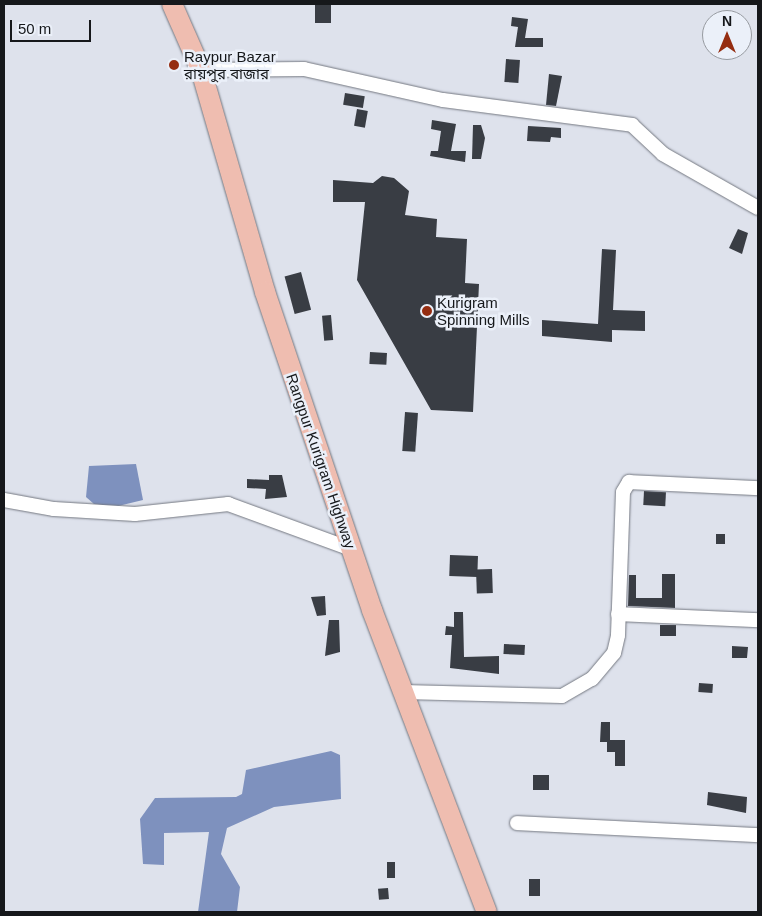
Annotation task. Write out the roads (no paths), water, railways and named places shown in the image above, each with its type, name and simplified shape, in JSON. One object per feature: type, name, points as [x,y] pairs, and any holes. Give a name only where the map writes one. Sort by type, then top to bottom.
[{"type":"highway","name":"Rangpur Kurigram Highway","points":[[172,4],[201,70],[265,292],[351,548],[403,692],[488,912]]},
{"type":"street","points":[[201,70],[304,69],[443,100],[632,125],[662,154],[758,208]]},
{"type":"street","points":[[403,692],[562,696],[592,679],[614,653],[618,614],[623,492],[629,482],[758,488]]},
{"type":"street","points":[[4,500],[54,509],[134,514],[228,504],[351,548]]},
{"type":"street","points":[[618,614],[758,620]]},
{"type":"street","points":[[517,823],[758,835]]},
{"type":"water","points":[[136,464],[143,500],[114,507],[94,504],[86,497],[89,466]]},
{"type":"water","points":[[331,751],[340,755],[341,799],[274,807],[227,828],[221,854],[240,887],[237,912],[198,912],[209,832],[164,833],[164,865],[143,864],[140,819],[155,798],[236,797],[242,794],[246,770]]},
{"type":"place","name":"Raypur Bazar রায়পুর বাজার","points":[[174,65]]},
{"type":"place","name":"Kurigram Spinning Mills","points":[[427,311]]}]
